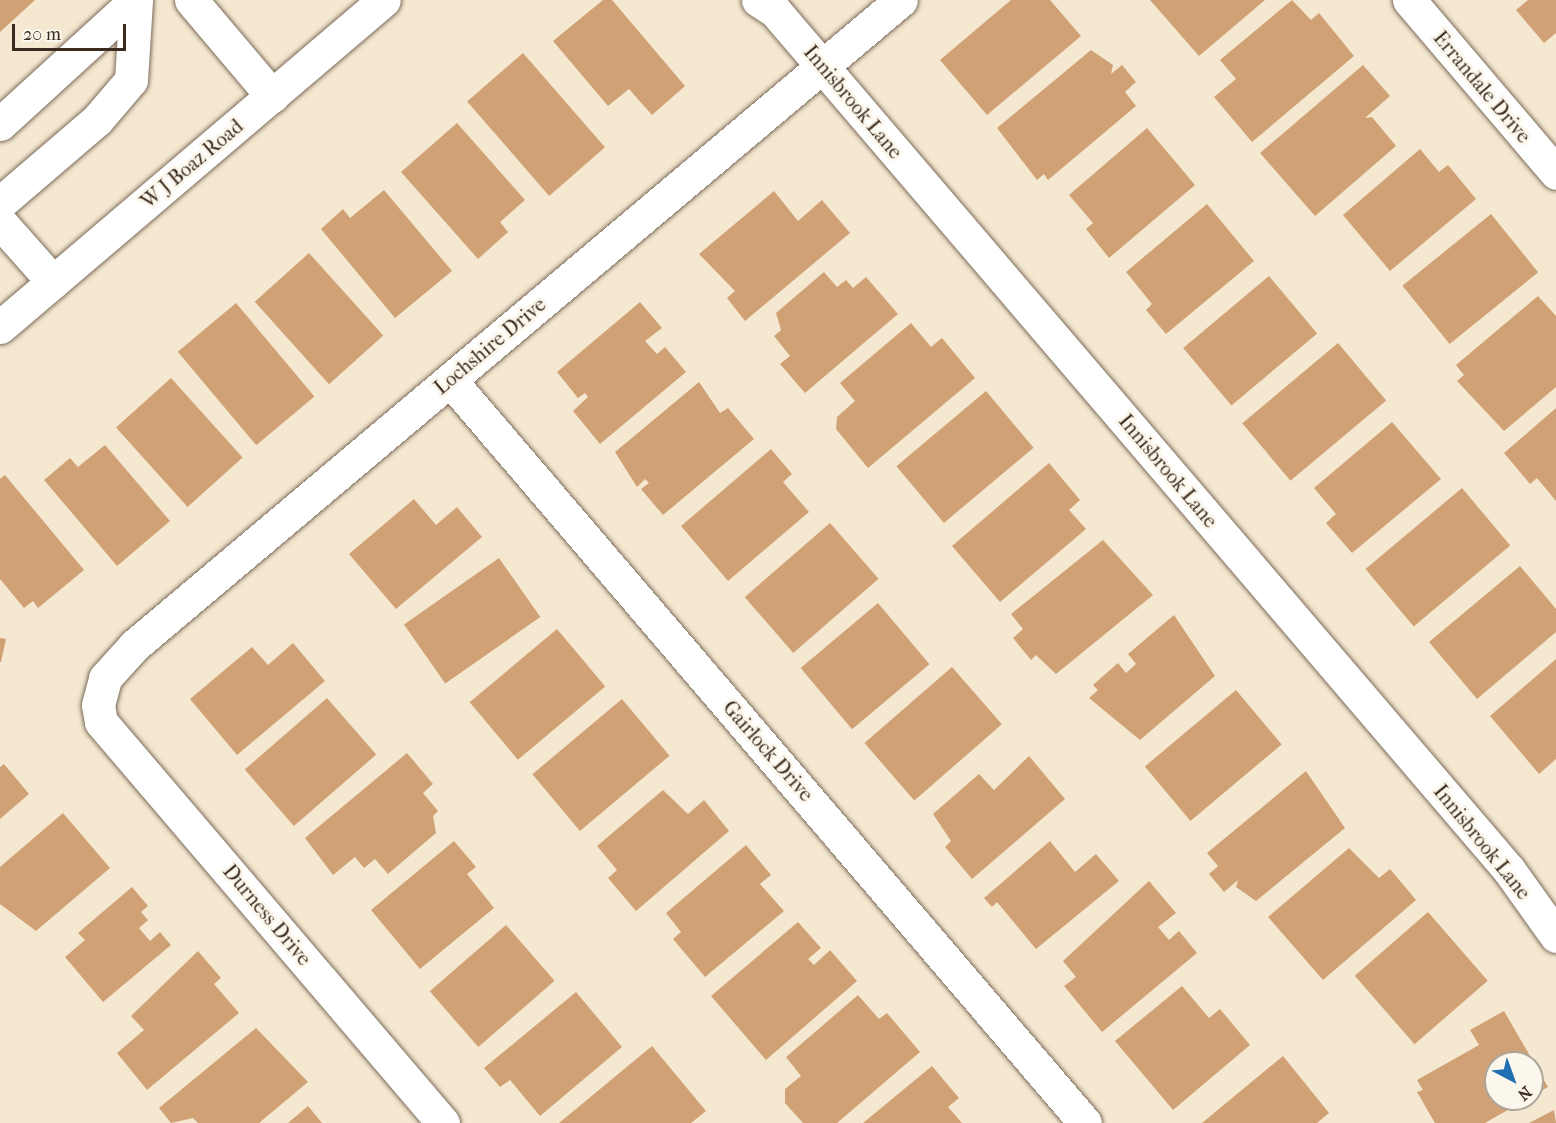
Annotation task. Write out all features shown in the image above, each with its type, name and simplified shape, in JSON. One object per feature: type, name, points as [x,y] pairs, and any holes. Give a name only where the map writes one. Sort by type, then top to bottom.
[{"type":"street","points":[[0,124],[136,0]]},
{"type":"street","points":[[0,203],[14,196],[97,120],[131,80],[136,0]]},
{"type":"street","points":[[191,0],[272,96]]},
{"type":"street","name":"W J Boaz Road","points":[[0,327],[384,0]]},
{"type":"street","name":"Lochshire Drive","points":[[98,705],[105,678],[135,645],[901,0]]},
{"type":"street","name":"Errandale Drive","points":[[1409,0],[1556,173]]},
{"type":"street","name":"Innisbrook Lane","points":[[768,4],[1509,870],[1556,936]]},
{"type":"street","points":[[0,222],[53,282]]},
{"type":"street","name":"Gairlock Drive","points":[[450,380],[1086,1123]]},
{"type":"street","name":"Durness Drive","points":[[98,705],[101,722],[443,1123]]},
{"type":"building","points":[[0,0],[35,0],[0,32]]},
{"type":"building","points":[[603,0],[612,0],[685,86],[652,115],[629,89],[608,106],[553,41]]},
{"type":"building","points":[[1011,0],[1050,0],[1081,36],[987,115],[940,60]]},
{"type":"building","points":[[1150,0],[1265,0],[1199,56]]},
{"type":"building","points":[[1292,0],[1311,20],[1319,13],[1354,56],[1252,142],[1214,97],[1236,79],[1220,60]]},
{"type":"building","points":[[1528,0],[1556,0],[1556,33],[1544,43],[1516,10]]},
{"type":"building","points":[[1091,50],[1113,65],[1111,74],[1122,65],[1136,82],[1125,92],[1136,106],[1048,180],[1044,174],[1037,180],[997,128]]},
{"type":"building","points":[[523,53],[605,147],[549,196],[467,102]]},
{"type":"building","points":[[1363,65],[1390,96],[1365,118],[1372,117],[1396,146],[1315,216],[1260,153]]},
{"type":"building","points":[[457,123],[525,200],[500,222],[508,232],[478,259],[401,172]]},
{"type":"building","points":[[1147,128],[1195,185],[1109,258],[1086,229],[1093,223],[1069,195]]},
{"type":"building","points":[[1420,149],[1439,172],[1448,165],[1476,199],[1390,271],[1343,215]]},
{"type":"building","points":[[384,190],[452,271],[395,318],[321,229],[343,209],[350,218]]},
{"type":"building","points":[[774,191],[798,221],[822,200],[850,233],[745,321],[727,298],[735,291],[699,254]]},
{"type":"building","points":[[1207,204],[1254,261],[1166,334],[1146,310],[1152,304],[1126,272]]},
{"type":"building","points":[[1491,214],[1538,272],[1450,344],[1402,286]]},
{"type":"building","points":[[309,253],[383,335],[329,384],[255,302]]},
{"type":"building","points":[[824,272],[837,287],[846,280],[853,288],[866,277],[898,314],[805,393],[780,364],[790,356],[774,336],[781,330],[776,313]]},
{"type":"building","points":[[1269,276],[1317,333],[1231,405],[1183,348]]},
{"type":"building","points":[[1538,296],[1556,316],[1556,387],[1504,431],[1457,381],[1464,375],[1456,365]]},
{"type":"building","points":[[640,302],[662,328],[645,341],[657,354],[665,347],[686,372],[600,444],[573,411],[588,397],[585,393],[578,398],[557,372]]},
{"type":"building","points":[[236,303],[314,396],[256,445],[178,352]]},
{"type":"building","points":[[911,323],[931,347],[942,338],[975,378],[868,468],[836,429],[837,417],[855,401],[840,383]]},
{"type":"building","points":[[1338,343],[1386,400],[1290,481],[1242,423]]},
{"type":"building","points":[[171,378],[243,458],[188,507],[116,428]]},
{"type":"building","points":[[699,382],[720,413],[728,408],[754,439],[663,515],[641,489],[649,483],[645,479],[637,487],[615,452]]},
{"type":"building","points":[[986,391],[1034,448],[944,523],[896,466]]},
{"type":"building","points":[[1556,408],[1556,501],[1537,478],[1530,484],[1504,453]]},
{"type":"building","points":[[1392,422],[1441,479],[1352,553],[1326,523],[1336,514],[1314,488]]},
{"type":"building","points":[[105,445],[170,521],[117,566],[44,480],[70,458],[78,467]]},
{"type":"building","points":[[771,449],[792,474],[783,482],[809,512],[728,581],[681,526]]},
{"type":"building","points":[[1049,463],[1080,500],[1069,510],[1086,529],[1000,602],[952,546]]},
{"type":"building","points":[[5,475],[84,570],[38,608],[33,601],[24,608],[0,579],[0,479]]},
{"type":"building","points":[[1462,488],[1510,545],[1414,626],[1365,569]]},
{"type":"building","points":[[414,499],[436,525],[457,507],[482,537],[396,609],[349,554]]},
{"type":"building","points":[[830,523],[879,579],[793,653],[745,597]]},
{"type":"building","points":[[1103,540],[1153,595],[1056,674],[1036,655],[1031,660],[1013,638],[1023,629],[1011,614]]},
{"type":"building","points":[[499,558],[540,617],[445,684],[404,625]]},
{"type":"building","points":[[1520,566],[1556,609],[1556,632],[1477,699],[1429,642]]},
{"type":"building","points":[[878,603],[929,664],[852,729],[801,668]]},
{"type":"building","points":[[1174,615],[1215,676],[1140,740],[1089,698],[1098,690],[1093,685],[1118,663],[1126,673],[1136,664],[1128,654]]},
{"type":"building","points":[[557,629],[605,686],[518,760],[470,702]]},
{"type":"building","points":[[0,638],[6,639],[1,662],[0,662]]},
{"type":"building","points":[[293,643],[325,681],[237,755],[190,699],[252,647],[268,665]]},
{"type":"building","points":[[1556,659],[1556,759],[1539,774],[1490,716]]},
{"type":"building","points":[[952,667],[1002,724],[914,800],[864,743]]},
{"type":"building","points":[[1236,690],[1282,744],[1190,821],[1145,766]]},
{"type":"building","points":[[327,698],[376,755],[294,826],[245,770]]},
{"type":"building","points":[[622,699],[670,756],[580,831],[532,774]]},
{"type":"building","points":[[407,753],[433,784],[423,793],[438,811],[433,816],[436,833],[388,874],[375,859],[364,868],[355,857],[333,875],[305,838]]},
{"type":"building","points":[[1029,756],[1065,799],[972,879],[945,847],[951,841],[933,814],[979,774],[994,790]]},
{"type":"building","points":[[4,764],[29,794],[0,819],[0,767]]},
{"type":"building","points":[[1306,771],[1345,828],[1256,901],[1236,887],[1238,880],[1224,892],[1209,874],[1218,866],[1207,853]]},
{"type":"building","points":[[663,790],[688,814],[704,800],[729,831],[636,911],[608,878],[617,870],[597,846]]},
{"type":"building","points":[[63,813],[110,868],[36,931],[0,904],[0,867]]},
{"type":"building","points":[[454,841],[476,867],[467,874],[494,908],[420,969],[371,910]]},
{"type":"building","points":[[1050,841],[1075,872],[1096,854],[1119,881],[1036,949],[997,902],[992,907],[984,898]]},
{"type":"building","points":[[746,845],[771,875],[760,884],[784,911],[705,977],[673,939],[681,932],[666,913]]},
{"type":"building","points":[[1349,848],[1379,878],[1390,869],[1416,900],[1323,980],[1268,917]]},
{"type":"building","points":[[1149,881],[1176,913],[1158,927],[1169,940],[1179,931],[1197,953],[1102,1032],[1064,986],[1076,977],[1063,961]]},
{"type":"building","points":[[132,887],[148,906],[141,912],[148,920],[139,928],[150,941],[160,932],[171,945],[103,1002],[65,957],[85,940],[78,933]]},
{"type":"building","points":[[1428,912],[1488,981],[1414,1044],[1355,976]]},
{"type":"building","points":[[798,922],[821,948],[808,959],[814,965],[830,950],[857,981],[766,1060],[711,996]]},
{"type":"building","points":[[506,925],[555,981],[478,1047],[430,991]]},
{"type":"building","points":[[198,951],[221,978],[214,984],[239,1013],[147,1090],[117,1053],[144,1030],[131,1016]]},
{"type":"building","points":[[1182,986],[1209,1018],[1220,1009],[1250,1045],[1173,1110],[1115,1041]]},
{"type":"building","points":[[576,992],[622,1047],[540,1116],[510,1080],[500,1087],[484,1068]]},
{"type":"building","points":[[858,995],[879,1019],[887,1013],[920,1052],[837,1123],[803,1123],[785,1103],[785,1089],[801,1076],[786,1057]]},
{"type":"building","points":[[1504,1011],[1527,1051],[1484,1051],[1484,1111],[1506,1111],[1485,1123],[1435,1123],[1417,1092],[1423,1090],[1417,1080],[1479,1045],[1470,1030]]},
{"type":"building","points":[[256,1028],[308,1082],[259,1123],[198,1123],[193,1118],[171,1123],[159,1108]]},
{"type":"building","points":[[652,1046],[706,1111],[691,1123],[559,1123]]},
{"type":"building","points":[[1283,1056],[1329,1113],[1317,1123],[1202,1123]]},
{"type":"building","points":[[932,1066],[959,1098],[948,1107],[962,1123],[863,1123]]},
{"type":"building","points":[[308,1106],[322,1123],[288,1123]]},
{"type":"building","points":[[1554,1110],[1556,1123],[1529,1123]]}]
